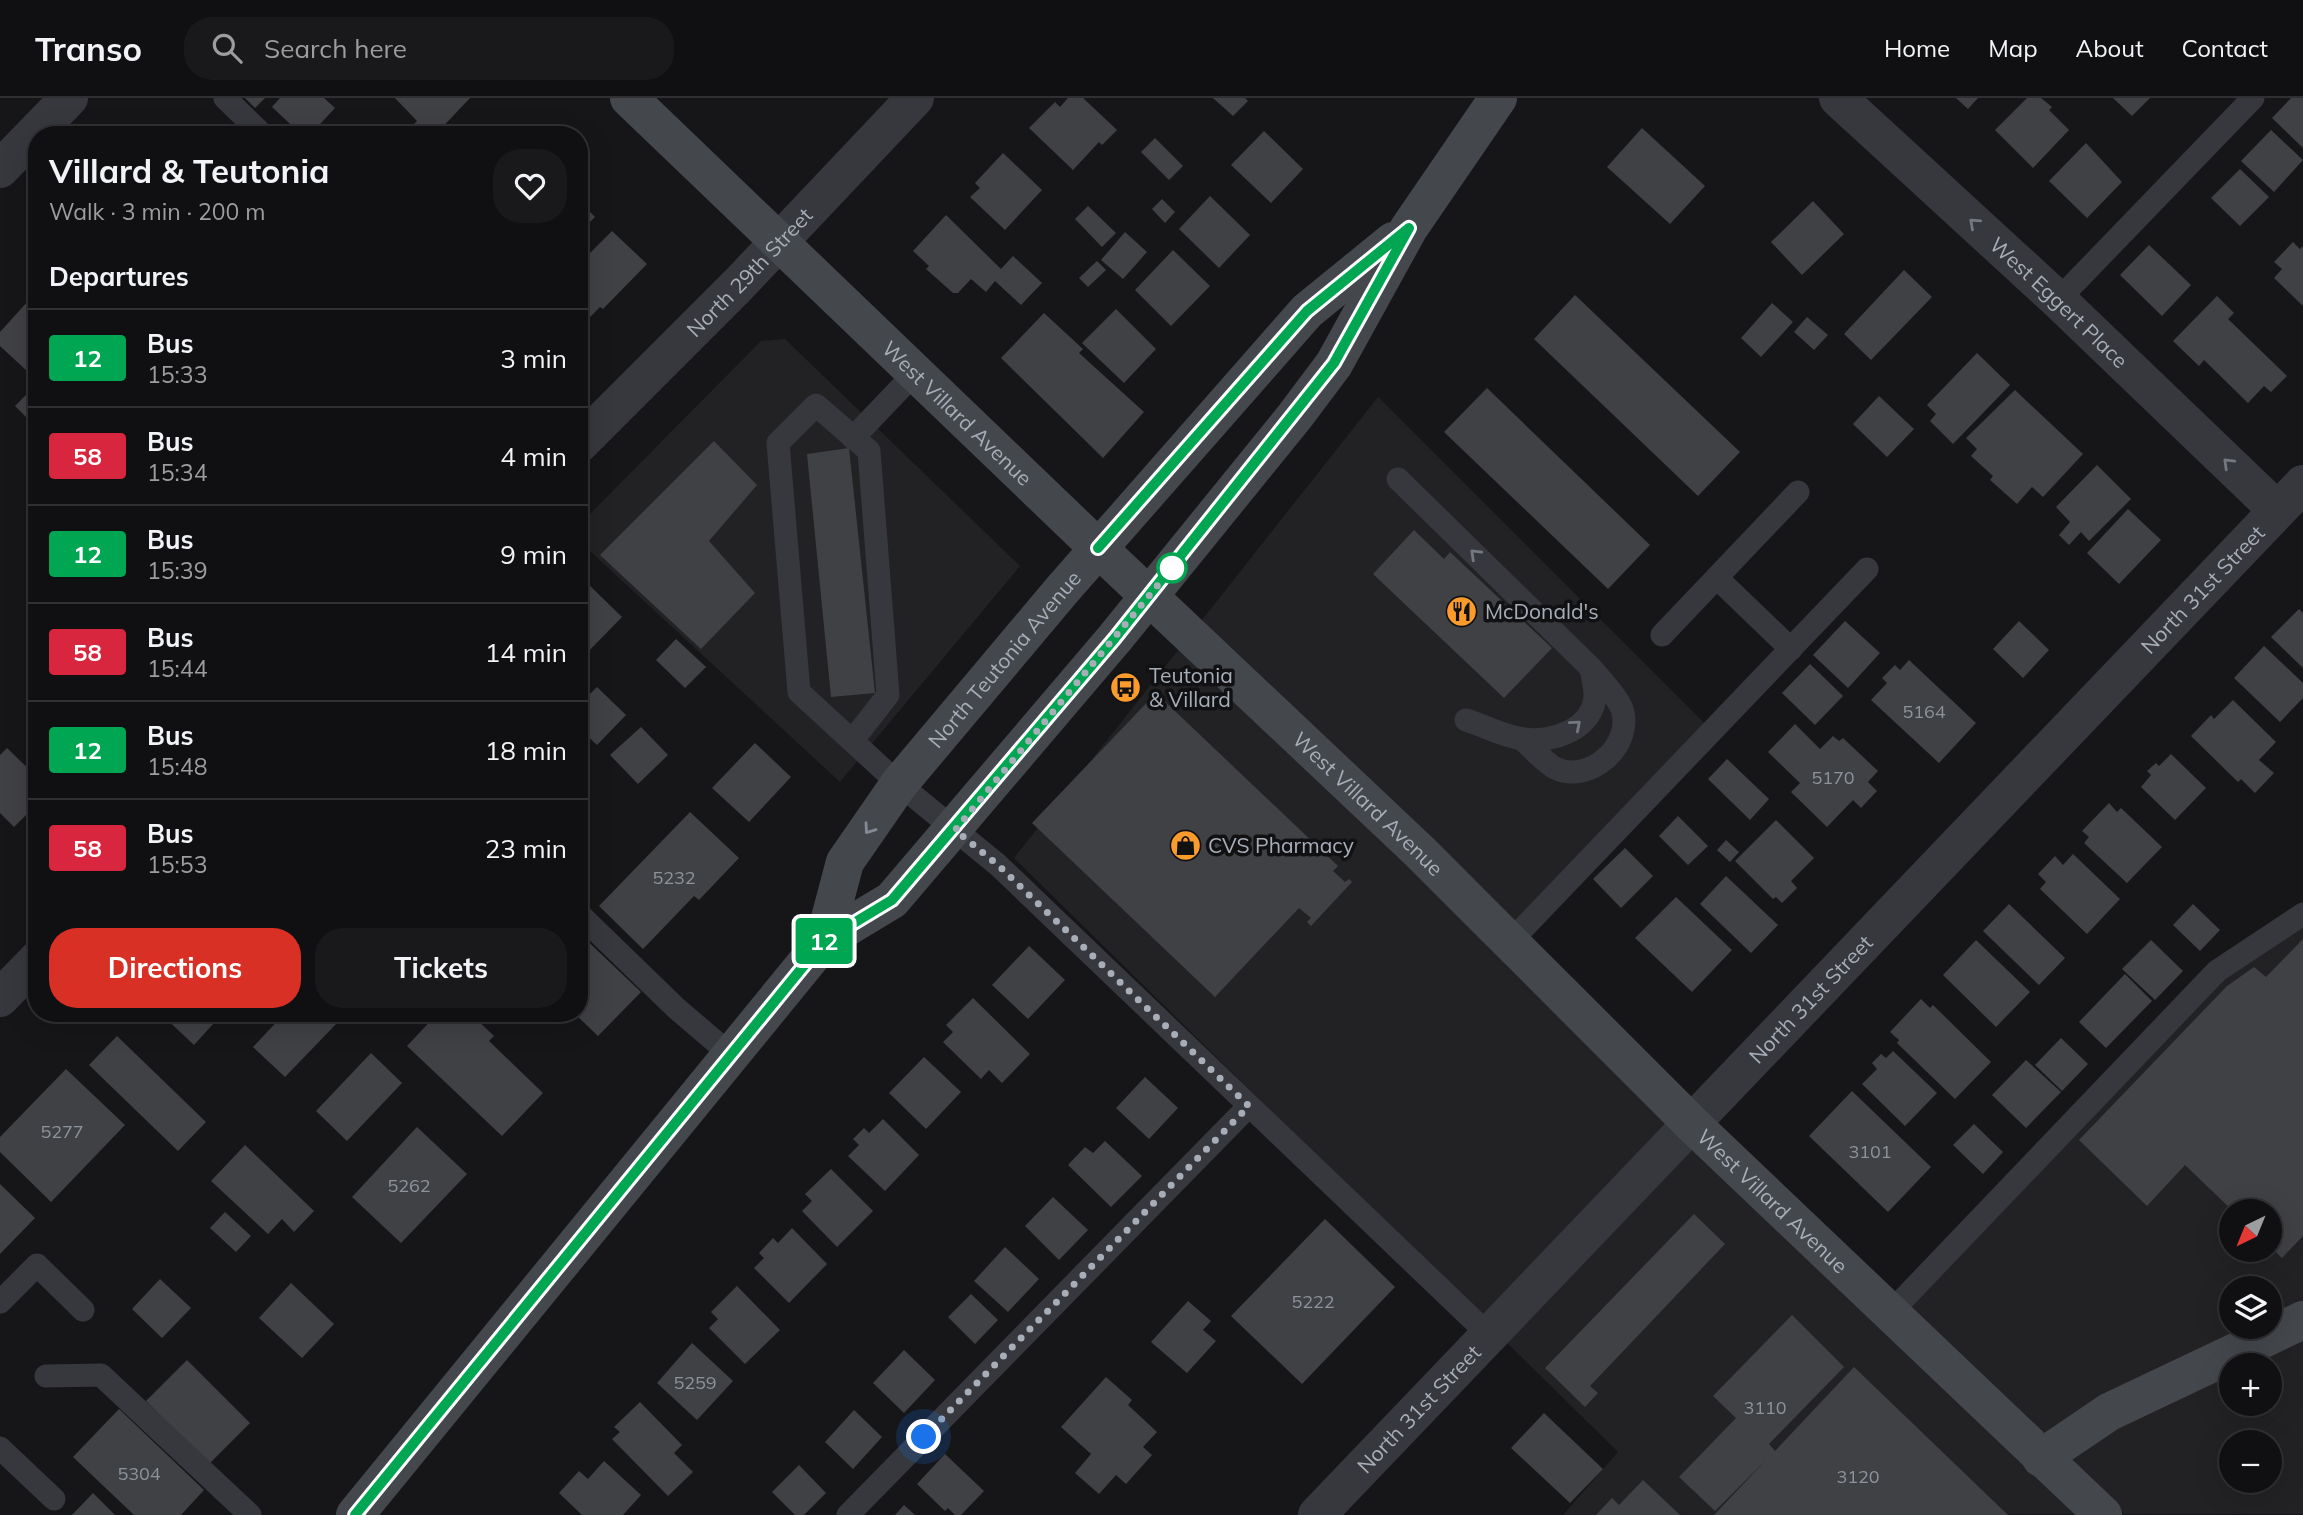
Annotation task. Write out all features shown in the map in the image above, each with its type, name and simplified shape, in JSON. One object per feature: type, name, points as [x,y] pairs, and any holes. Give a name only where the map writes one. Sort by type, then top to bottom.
[{"type":"main road","name":"West Villard Avenue","points":[[629,98],[1098,548],[1420,852],[1693,1125],[2099,1514]]},
{"type":"main road","name":"North Teutonia Avenue","points":[[355,1515],[824,941],[892,900],[955,830],[1149,596],[1334,363],[1409,228],[1498,98]]},
{"type":"main road","name":"North Teutonia Avenue","points":[[824,941],[845,862],[899,784],[1098,548],[1307,311],[1409,228]]},
{"type":"main road","points":[[2041,1458],[2109,1412],[2303,1320]]},
{"type":"street","points":[[42,126],[69,98]]},
{"type":"street","name":"North 29th Street","points":[[588,435],[779,242],[915,98]]},
{"type":"street","name":"West Eggert Place","points":[[1838,98],[2058,300],[2290,497]]},
{"type":"street","points":[[0,169],[28,140]]},
{"type":"street","name":"North 31st Street","points":[[1317,1515],[1693,1125],[2290,497]]},
{"type":"street","points":[[0,998],[28,969]]},
{"type":"lane","points":[[225,98],[254,126]]},
{"type":"lane","points":[[2058,300],[2253,98]]},
{"type":"lane","points":[[853,438],[915,373]]},
{"type":"lane","points":[[852,741],[888,695],[869,451],[816,405],[778,443],[799,692],[852,741],[899,784],[998,865],[1490,1336]]},
{"type":"lane","points":[[1398,480],[1591,668],[1622,709],[1622,734],[1613,751],[1598,765],[1578,773],[1555,768],[1522,739]]},
{"type":"lane","points":[[1662,635],[1798,492]]},
{"type":"lane","points":[[1510,942],[1867,569]]},
{"type":"lane","points":[[1717,578],[1791,649]]},
{"type":"lane","points":[[1466,720],[1522,739],[1549,740],[1570,732],[1589,713],[1595,697],[1591,668]]},
{"type":"lane","points":[[1890,1313],[2217,971],[2303,914]]},
{"type":"lane","points":[[588,923],[676,1008],[731,1055]]},
{"type":"lane","points":[[848,1515],[1249,1106]]},
{"type":"lane","points":[[0,1302],[37,1265],[83,1310]]},
{"type":"lane","points":[[46,1376],[101,1375],[250,1515]]},
{"type":"lane","points":[[0,1448],[54,1499]]},
{"type":"shaded area","points":[[785,339],[1020,566],[840,782],[588,549],[588,516],[761,341]]},
{"type":"shaded area","points":[[1378,397],[1712,731],[1510,941],[1889,1312],[2217,971],[2303,914],[2303,1514],[1563,1515],[1618,1452],[1014,858]]},
{"type":"building","points":[[245,98],[265,98],[255,108]]},
{"type":"building","points":[[280,98],[324,98],[335,108],[318,126],[292,126],[272,107]]},
{"type":"building","points":[[395,98],[470,98],[444,126],[414,126],[417,121]]},
{"type":"building","points":[[1068,98],[1083,98],[1117,130],[1102,145],[1099,142],[1073,170],[1029,128],[1055,102],[1060,107]]},
{"type":"building","points":[[1213,98],[1245,98],[1248,101],[1233,116]]},
{"type":"building","points":[[1956,98],[1978,98],[1968,109]]},
{"type":"building","points":[[2027,98],[2041,98],[2052,107],[2049,110],[2069,130],[2033,168],[1995,130]]},
{"type":"building","points":[[2113,98],[2150,98],[2132,116]]},
{"type":"building","points":[[2291,98],[2303,98],[2303,148],[2272,118]]},
{"type":"building","points":[[1642,128],[1705,186],[1670,224],[1607,167]]},
{"type":"building","points":[[2271,130],[2303,160],[2274,192],[2241,161]]},
{"type":"building","points":[[1264,131],[1303,169],[1271,203],[1231,165]]},
{"type":"building","points":[[1155,138],[1183,166],[1169,180],[1141,152]]},
{"type":"building","points":[[2086,143],[2122,182],[2087,218],[2049,181]]},
{"type":"building","points":[[1003,153],[1042,190],[1005,230],[970,197],[980,188],[975,183]]},
{"type":"building","points":[[2240,169],[2269,197],[2240,226],[2211,198]]},
{"type":"building","points":[[1210,196],[1250,235],[1219,268],[1179,229]]},
{"type":"building","points":[[1162,199],[1175,212],[1165,223],[1152,209]]},
{"type":"building","points":[[1813,201],[1844,234],[1802,275],[1771,242]]},
{"type":"building","points":[[1088,206],[1116,233],[1102,247],[1075,219]]},
{"type":"building","points":[[588,210],[595,217],[588,224]]},
{"type":"building","points":[[946,215],[1001,269],[1013,256],[1042,283],[1021,305],[995,281],[986,292],[971,279],[958,293],[953,293],[926,269],[929,266],[913,251]]},
{"type":"building","points":[[612,231],[647,264],[603,309],[600,307],[590,317],[588,315],[588,255]]},
{"type":"building","points":[[1125,232],[1147,252],[1123,279],[1101,260]]},
{"type":"building","points":[[2293,242],[2300,249],[2303,246],[2303,306],[2274,278],[2282,269],[2274,262]]},
{"type":"building","points":[[2149,245],[2191,285],[2162,316],[2120,275]]},
{"type":"building","points":[[1173,250],[1210,286],[1171,326],[1135,290]]},
{"type":"building","points":[[1097,261],[1106,270],[1088,287],[1079,278]]},
{"type":"building","points":[[1904,270],[1932,297],[1871,360],[1844,334]]},
{"type":"building","points":[[1575,295],[1740,452],[1698,496],[1534,339]]},
{"type":"building","points":[[2217,296],[2234,313],[2228,319],[2287,376],[2271,392],[2264,386],[2248,403],[2204,360],[2199,366],[2173,341]]},
{"type":"building","points":[[28,301],[27,371],[0,346],[0,332]]},
{"type":"building","points":[[1772,303],[1793,322],[1761,357],[1741,338]]},
{"type":"building","points":[[1116,309],[1156,349],[1124,383],[1082,343]]},
{"type":"building","points":[[1044,313],[1083,349],[1079,353],[1144,412],[1103,458],[1001,358]]},
{"type":"building","points":[[1807,317],[1828,335],[1814,350],[1794,332]]},
{"type":"building","points":[[1977,353],[2010,385],[1953,444],[1930,421],[1936,414],[1927,405]]},
{"type":"building","points":[[1487,388],[1650,545],[1608,589],[1444,432]]},
{"type":"building","points":[[2015,390],[2083,454],[2043,497],[2032,487],[2017,504],[1990,480],[1993,476],[1971,456],[1977,449],[1966,438]]},
{"type":"building","points":[[28,393],[28,419],[15,406]]},
{"type":"building","points":[[1879,396],[1914,429],[1887,457],[1853,424]]},
{"type":"building","points":[[714,441],[757,485],[709,541],[755,593],[701,649],[600,555]]},
{"type":"building","points":[[849,448],[875,693],[831,697],[807,454]]},
{"type":"building","points":[[2097,465],[2131,499],[2089,541],[2081,532],[2069,545],[2059,535],[2070,522],[2056,507]]},
{"type":"building","points":[[2128,509],[2161,540],[2119,584],[2087,553]]},
{"type":"building","name":"McDonald's","points":[[1414,530],[1444,559],[1450,552],[1552,648],[1504,698],[1373,574]]},
{"type":"building","points":[[588,584],[622,617],[588,652]]},
{"type":"building","points":[[2299,609],[2303,613],[2303,668],[2271,637]]},
{"type":"building","points":[[1845,621],[1880,653],[1848,688],[1813,655]]},
{"type":"building","points":[[2019,621],[2049,650],[2023,678],[1993,649]]},
{"type":"building","points":[[676,639],[706,667],[685,688],[656,660]]},
{"type":"building","points":[[2264,646],[2303,683],[2303,698],[2280,722],[2234,678]]},
{"type":"building","points":[[1909,660],[1976,723],[1939,763],[1871,700],[1887,683],[1882,678],[1895,665],[1900,670]]},
{"type":"building","points":[[1810,664],[1843,696],[1815,725],[1782,693]]},
{"type":"building","points":[[597,687],[626,715],[597,745],[588,736],[588,696]]},
{"type":"building","name":"CVS Pharmacy","points":[[1156,693],[1338,866],[1333,871],[1345,882],[1349,879],[1352,882],[1311,926],[1307,922],[1311,918],[1299,908],[1215,997],[1032,823]]},
{"type":"building","points":[[2233,700],[2276,742],[2259,760],[2274,773],[2255,793],[2241,779],[2238,782],[2191,736],[2211,715],[2214,719]]},
{"type":"building","points":[[1795,724],[1820,749],[1833,736],[1839,741],[1843,738],[1878,771],[1868,782],[1877,791],[1861,808],[1853,800],[1827,827],[1791,792],[1800,783],[1768,752]]},
{"type":"building","points":[[641,727],[668,755],[638,784],[610,755]]},
{"type":"building","points":[[755,743],[791,777],[749,822],[712,788]]},
{"type":"building","points":[[7,748],[28,768],[28,813],[14,827],[0,813],[0,755]]},
{"type":"building","points":[[2171,754],[2206,788],[2175,820],[2141,787],[2151,775],[2147,771],[2156,763],[2159,766]]},
{"type":"building","points":[[1727,759],[1769,799],[1750,820],[1708,779]]},
{"type":"building","points":[[2109,803],[2117,812],[2121,808],[2162,847],[2127,883],[2084,843],[2089,837],[2082,831]]},
{"type":"building","points":[[690,812],[739,858],[699,900],[694,896],[643,949],[599,906]]},
{"type":"building","points":[[1678,816],[1708,846],[1688,865],[1659,836]]},
{"type":"building","points":[[1776,820],[1814,858],[1791,881],[1797,888],[1782,903],[1776,897],[1773,899],[1735,861]]},
{"type":"building","points":[[1726,840],[1739,852],[1730,862],[1717,850]]},
{"type":"building","points":[[1625,848],[1653,876],[1621,908],[1593,879]]},
{"type":"building","points":[[2073,854],[2120,899],[2087,934],[2040,889],[2046,882],[2038,874],[2055,856],[2063,865]]},
{"type":"building","points":[[1726,876],[1778,925],[1751,953],[1700,904]]},
{"type":"building","points":[[1676,897],[1732,950],[1692,992],[1635,938]]},
{"type":"building","points":[[2009,904],[2065,958],[2039,985],[1983,931]]},
{"type":"building","points":[[2193,904],[2220,930],[2200,951],[2173,925]]},
{"type":"building","points":[[2303,939],[2303,1236],[2282,1258],[2282,1199],[2220,1199],[2185,1165],[2147,1206],[2079,1140],[2227,986],[2254,967],[2266,977]]},
{"type":"building","points":[[1976,940],[2030,992],[1996,1027],[1943,975]]},
{"type":"building","points":[[2151,940],[2183,971],[2155,1000],[2122,969]]},
{"type":"building","points":[[588,942],[641,992],[598,1036],[583,1022],[588,1022]]},
{"type":"building","points":[[1029,946],[1065,980],[1028,1019],[992,985]]},
{"type":"building","points":[[2125,974],[2152,1001],[2106,1048],[2079,1022]]},
{"type":"building","points":[[973,998],[1030,1054],[1002,1083],[989,1070],[981,1079],[943,1042],[953,1032],[946,1025]]},
{"type":"building","points":[[1921,999],[1930,1008],[1933,1005],[1991,1062],[1955,1099],[1897,1043],[1899,1040],[1890,1032]]},
{"type":"building","points":[[170,1022],[215,1022],[194,1045]]},
{"type":"building","points":[[277,1022],[338,1022],[285,1077],[253,1047]]},
{"type":"building","points":[[430,1022],[479,1022],[494,1036],[489,1041],[543,1093],[502,1136],[407,1046]]},
{"type":"building","points":[[117,1036],[206,1122],[178,1151],[89,1065]]},
{"type":"building","points":[[2061,1038],[2088,1064],[2062,1091],[2035,1065]]},
{"type":"building","points":[[1893,1051],[1937,1093],[1905,1126],[1862,1084],[1877,1069],[1872,1063],[1881,1054],[1886,1058]]},
{"type":"building","points":[[371,1053],[402,1083],[347,1141],[316,1111]]},
{"type":"building","points":[[924,1057],[961,1092],[926,1129],[889,1093]]},
{"type":"building","points":[[2026,1060],[2061,1092],[2026,1128],[1992,1095]]},
{"type":"building","points":[[66,1069],[125,1125],[51,1202],[0,1152],[0,1137]]},
{"type":"building","points":[[1145,1077],[1178,1108],[1149,1139],[1116,1108]]},
{"type":"building","points":[[1852,1091],[1931,1167],[1888,1212],[1809,1136]]},
{"type":"building","points":[[883,1119],[919,1155],[885,1191],[848,1156],[859,1145],[853,1139],[864,1128],[869,1133]]},
{"type":"building","points":[[1974,1124],[2003,1152],[1983,1174],[1953,1145]]},
{"type":"building","points":[[417,1127],[467,1174],[401,1243],[352,1197]]},
{"type":"building","points":[[1105,1141],[1142,1176],[1111,1207],[1068,1165],[1085,1147],[1093,1153]]},
{"type":"building","points":[[245,1145],[314,1211],[294,1232],[282,1219],[268,1234],[211,1181]]},
{"type":"building","points":[[831,1169],[873,1211],[837,1247],[802,1211],[812,1201],[805,1194]]},
{"type":"building","points":[[0,1184],[35,1218],[0,1254]]},
{"type":"building","points":[[1053,1197],[1088,1230],[1059,1260],[1025,1226]]},
{"type":"building","points":[[225,1212],[251,1236],[236,1252],[210,1228]]},
{"type":"building","points":[[1694,1214],[1725,1244],[1590,1386],[1598,1393],[1585,1407],[1545,1368]]},
{"type":"building","points":[[1325,1219],[1395,1287],[1302,1384],[1231,1316]]},
{"type":"building","points":[[792,1228],[827,1264],[789,1303],[754,1268],[764,1258],[759,1253],[773,1238],[778,1243]]},
{"type":"building","points":[[1005,1247],[1039,1279],[1008,1312],[974,1281]]},
{"type":"building","points":[[160,1279],[191,1308],[162,1338],[132,1309]]},
{"type":"building","points":[[291,1283],[334,1324],[302,1358],[259,1318]]},
{"type":"building","points":[[737,1286],[780,1330],[745,1364],[709,1328],[718,1319],[711,1312]]},
{"type":"building","points":[[971,1294],[998,1320],[975,1344],[948,1317]]},
{"type":"building","points":[[1188,1301],[1211,1321],[1203,1330],[1216,1341],[1187,1373],[1151,1342]]},
{"type":"building","points":[[1792,1315],[1844,1367],[1769,1444],[1775,1451],[1854,1367],[2008,1515],[1714,1515],[1766,1460],[1715,1511],[1679,1477],[1736,1418],[1713,1396]]},
{"type":"building","points":[[692,1343],[733,1381],[697,1420],[657,1383]]},
{"type":"building","points":[[904,1350],[935,1380],[904,1413],[873,1383]]},
{"type":"building","points":[[187,1360],[250,1423],[209,1464],[146,1401]]},
{"type":"building","points":[[1106,1377],[1132,1400],[1128,1405],[1157,1432],[1143,1447],[1152,1455],[1126,1484],[1116,1475],[1099,1494],[1075,1473],[1091,1454],[1061,1427]]},
{"type":"building","points":[[640,1402],[682,1445],[674,1453],[693,1472],[668,1496],[612,1439],[620,1432],[614,1427]]},
{"type":"building","points":[[119,1409],[204,1490],[181,1515],[134,1515],[73,1457]]},
{"type":"building","points":[[854,1410],[882,1437],[853,1469],[825,1442]]},
{"type":"building","points":[[1544,1413],[1603,1469],[1570,1503],[1511,1448]]},
{"type":"building","points":[[945,1454],[984,1491],[961,1515],[955,1515],[948,1508],[945,1511],[917,1484]]},
{"type":"building","points":[[604,1461],[641,1495],[623,1515],[582,1515],[559,1493],[579,1471],[588,1479]]},
{"type":"building","points":[[799,1465],[826,1493],[804,1515],[795,1515],[772,1492]]},
{"type":"building","points":[[1643,1480],[1680,1515],[1596,1515],[1612,1498],[1619,1505]]},
{"type":"building","points":[[93,1493],[115,1515],[72,1515]]},
{"type":"building","points":[[904,1505],[915,1515],[895,1515]]},
{"type":"bus line","name":"12","points":[[355,1515],[824,941],[892,900],[955,830],[1115,638],[1295,416],[1334,363],[1409,228],[1307,311],[1098,548]]},
{"type":"place","name":"McDonald's","points":[[1462,611]]},
{"type":"place","name":"Teutonia & Villard","points":[[1126,687]]},
{"type":"place","name":"CVS Pharmacy","points":[[1185,845]]},
{"type":"route","points":[[924,1437],[1249,1106],[998,865],[955,830],[1172,568]]}]
